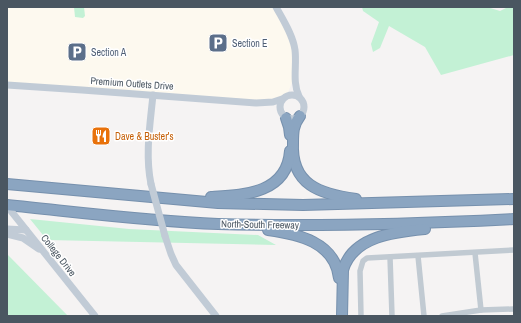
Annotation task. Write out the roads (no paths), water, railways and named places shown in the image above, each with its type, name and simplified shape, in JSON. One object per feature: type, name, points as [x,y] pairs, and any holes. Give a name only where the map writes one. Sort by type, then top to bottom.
[{"type":"highway","points":[[177,199],[244,194],[262,189],[276,181],[284,172],[290,155],[290,132],[283,116]]},
{"type":"highway","points":[[300,116],[293,130],[293,160],[298,172],[307,182],[324,193],[335,196],[408,203]]},
{"type":"highway","name":"North-South Freeway","points":[[7,184],[218,203],[296,205],[514,199]]},
{"type":"highway","name":"North-South Freeway","points":[[7,206],[218,224],[345,225],[514,219]]},
{"type":"highway","points":[[341,316],[343,270],[350,255],[359,247],[380,236],[470,221]]},
{"type":"highway","points":[[218,224],[292,234],[313,241],[323,248],[330,254],[335,262],[338,272],[341,316]]},
{"type":"street","points":[[276,7],[293,42],[295,54],[296,83],[299,96],[304,106],[300,116],[293,119],[283,116],[279,106],[292,85],[295,67]]},
{"type":"street","name":"Premium Outlets Drive","points":[[7,85],[256,103],[273,102],[285,97]]},
{"type":"street","points":[[285,97],[292,94],[299,96]]},
{"type":"street","points":[[153,95],[148,169],[165,236],[176,265],[216,316]]},
{"type":"street","name":"Premium Outlets Drive","points":[[256,103],[274,109],[283,116]]},
{"type":"street","name":"College Drive","points":[[7,206],[94,316]]},
{"type":"street","points":[[7,228],[26,230]]},
{"type":"street","points":[[7,234],[23,238],[46,255]]},
{"type":"street","points":[[361,316],[360,271],[361,266],[367,258],[514,250]]},
{"type":"street","points":[[475,253],[481,310]]},
{"type":"street","points":[[390,256],[392,316]]},
{"type":"street","points":[[418,256],[424,316]]},
{"type":"street","points":[[442,316],[481,310],[514,309]]},
{"type":"place","name":"Section E","points":[[218,43]]},
{"type":"place","name":"Section A","points":[[77,52]]},
{"type":"place","name":"Dave & Buster's","points":[[101,136]]}]
